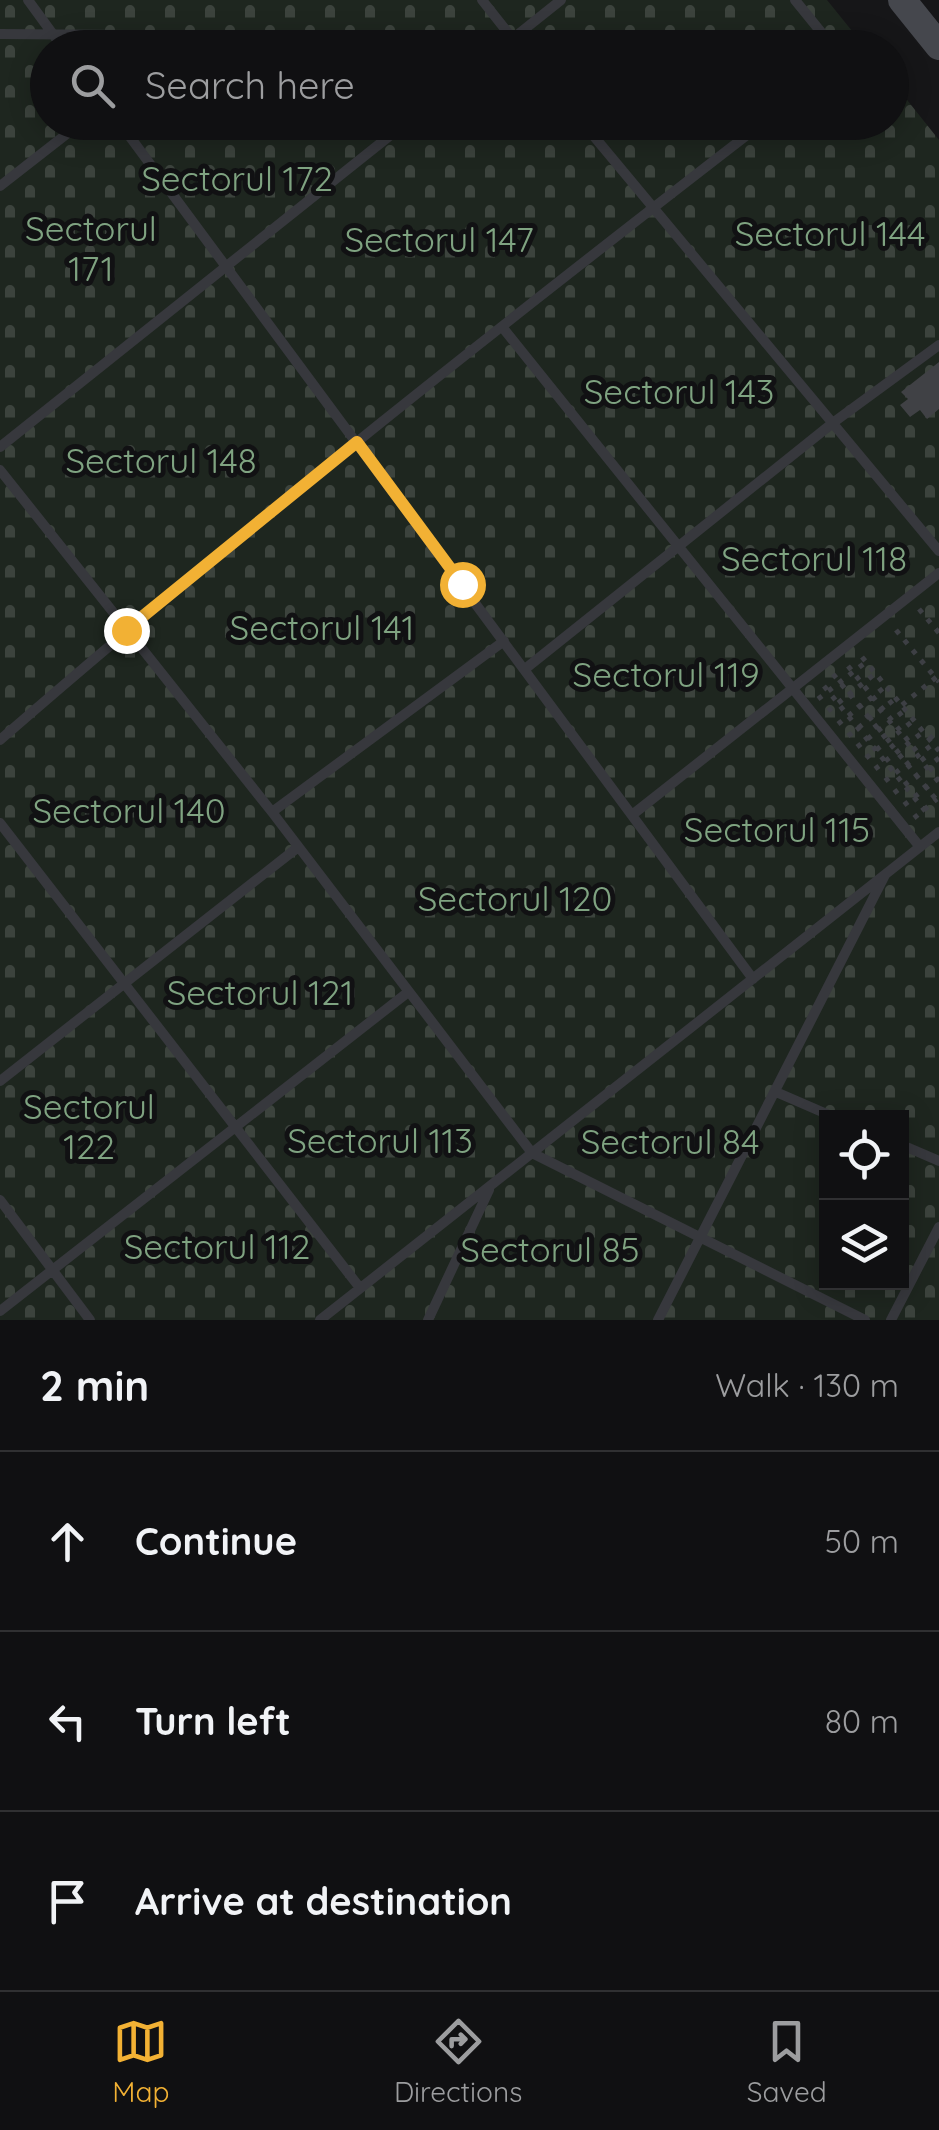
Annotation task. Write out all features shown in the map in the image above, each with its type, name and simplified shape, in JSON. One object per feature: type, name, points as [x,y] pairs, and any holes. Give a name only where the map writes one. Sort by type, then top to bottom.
[{"type":"main road","points":[[902,0],[939,46]]},
{"type":"lane","points":[[28,0],[51,30]]},
{"type":"lane","points":[[482,0],[506,30]]},
{"type":"lane","points":[[530,30],[561,0]]},
{"type":"lane","points":[[794,0],[819,30]]},
{"type":"lane","points":[[0,34],[30,34]]},
{"type":"lane","points":[[0,186],[59,140]]},
{"type":"lane","points":[[132,140],[752,979]]},
{"type":"lane","points":[[0,446],[385,140]]},
{"type":"lane","points":[[597,140],[939,551]]},
{"type":"lane","points":[[0,740],[126,630],[357,442],[741,140]]},
{"type":"lane","points":[[503,328],[920,847]]},
{"type":"lane","points":[[525,669],[834,422],[939,344]]},
{"type":"lane","points":[[0,470],[272,812],[532,1153],[864,1320]]},
{"type":"lane","points":[[632,815],[939,574]]},
{"type":"lane","points":[[272,812],[504,642]]},
{"type":"lane","points":[[0,823],[360,1288]]},
{"type":"lane","points":[[320,1320],[920,847],[936,827]]},
{"type":"lane","points":[[0,1081],[297,848]]},
{"type":"lane","points":[[658,1320],[886,872]]},
{"type":"lane","points":[[0,1311],[407,994]]},
{"type":"lane","points":[[776,1092],[819,1111]]},
{"type":"lane","points":[[909,1148],[939,1161]]},
{"type":"lane","points":[[433,1318],[492,1184]]},
{"type":"lane","points":[[0,1200],[90,1320]]},
{"type":"lane","points":[[891,1320],[939,1227]]},
{"type":"path","points":[[915,604],[939,634]]},
{"type":"path","points":[[855,749],[938,678],[892,623]]},
{"type":"path","points":[[857,650],[939,755],[892,795]]},
{"type":"path","points":[[842,660],[939,778],[902,807]]},
{"type":"path","points":[[816,701],[866,662]]},
{"type":"path","points":[[830,670],[938,800],[912,820]]},
{"type":"path","points":[[826,713],[876,674]]},
{"type":"path","points":[[819,679],[936,827]]},
{"type":"path","points":[[836,726],[886,686]]},
{"type":"path","points":[[846,738],[896,698]]},
{"type":"path","points":[[864,760],[914,720]]},
{"type":"path","points":[[882,783],[919,754],[939,731]]},
{"type":"path","points":[[873,771],[923,732]]},
{"type":"green space","points":[[0,0],[827,0],[851,30],[30,30],[30,140],[909,140],[909,102],[939,140],[939,1320],[0,1320]]},
{"type":"building","points":[[939,362],[939,409],[927,419],[920,410],[910,417],[900,405],[908,399],[901,392]]},
{"type":"route","points":[[126,630],[357,442],[462,584]]},
{"type":"park label","name":"Sectorul 172","points":[[237,178]]},
{"type":"park label","name":"Sectorul 144","points":[[830,233]]},
{"type":"park label","name":"Sectorul 147","points":[[439,239]]},
{"type":"park label","name":"Sectorul 171","points":[[91,248]]},
{"type":"park label","name":"Sectorul 143","points":[[679,391]]},
{"type":"park label","name":"Sectorul 148","points":[[161,460]]},
{"type":"park label","name":"Sectorul 118","points":[[814,558]]},
{"type":"park label","name":"Sectorul 141","points":[[322,627]]},
{"type":"park label","name":"Sectorul 119","points":[[666,674]]},
{"type":"park label","name":"Sectorul 140","points":[[129,810]]},
{"type":"park label","name":"Sectorul 115","points":[[777,829]]},
{"type":"park label","name":"Sectorul 120","points":[[515,898]]},
{"type":"park label","name":"Sectorul 121","points":[[260,992]]},
{"type":"park label","name":"Sectorul 122","points":[[89,1126]]},
{"type":"park label","name":"Sectorul 113","points":[[380,1140]]},
{"type":"park label","name":"Sectorul 84","points":[[670,1141]]},
{"type":"park label","name":"Sectorul 112","points":[[217,1246]]},
{"type":"park label","name":"Sectorul 85","points":[[550,1249]]}]
